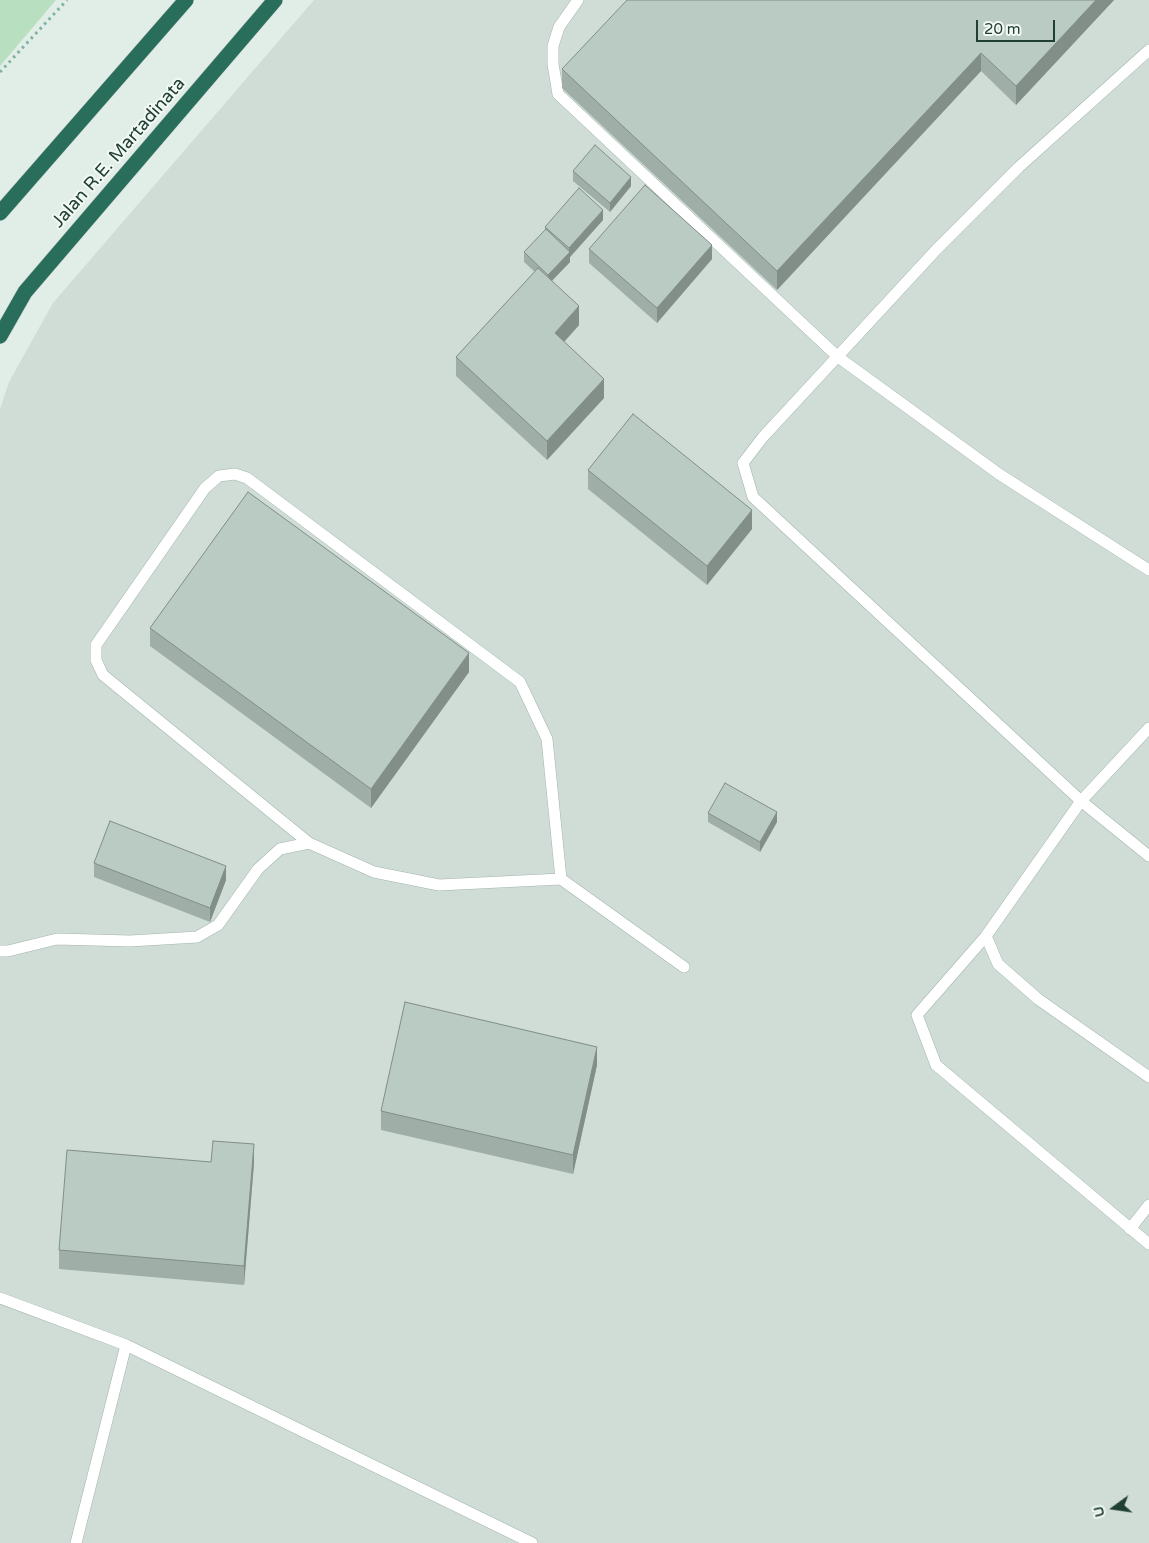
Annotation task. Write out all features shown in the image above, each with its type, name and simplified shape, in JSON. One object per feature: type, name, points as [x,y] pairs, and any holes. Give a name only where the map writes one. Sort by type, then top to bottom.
[{"type":"highway","points":[[0,213],[186,0]]},
{"type":"highway","name":"Jalan R.E. Martadinata","points":[[0,336],[25,292],[275,0]]},
{"type":"lane","points":[[578,0],[559,27],[553,46],[553,64],[558,94],[838,357],[999,474],[1149,570]]},
{"type":"lane","points":[[1149,50],[1012,174],[936,250],[763,437],[743,463],[753,497],[1081,801],[1149,856]]},
{"type":"lane","points":[[561,879],[547,739],[520,682],[247,478],[235,474],[220,476],[204,488],[96,645],[96,660],[104,675],[309,843],[374,872],[439,885],[561,879],[684,967]]},
{"type":"lane","points":[[1149,728],[1081,801],[986,936],[917,1014],[936,1065],[1149,1244]]},
{"type":"lane","points":[[0,951],[8,951],[57,939],[130,941],[197,937],[218,925],[258,869],[280,848],[309,843]]},
{"type":"lane","points":[[986,936],[998,964],[1018,982],[1038,999],[1149,1077]]},
{"type":"lane","points":[[1130,1229],[1149,1205]]},
{"type":"lane","points":[[0,1298],[126,1345],[532,1543]]},
{"type":"lane","points":[[76,1543],[126,1345]]},
{"type":"path","points":[[0,72],[67,0]]},
{"type":"shaded area","points":[[314,0],[1149,0],[1149,1543],[0,1543],[0,409],[9,382],[53,303]]},
{"type":"green space","points":[[0,0],[56,0],[0,66]]},
{"type":"building","points":[[627,0],[1096,0],[1016,86],[981,53],[777,271],[562,69]]},
{"type":"building","points":[[595,145],[631,177],[610,203],[573,171]]},
{"type":"building","points":[[645,185],[712,245],[657,308],[589,249]]},
{"type":"building","points":[[579,188],[603,210],[569,248],[545,227]]},
{"type":"building","points":[[546,229],[570,252],[548,275],[524,252]]},
{"type":"building","points":[[538,268],[579,306],[555,333],[604,379],[547,441],[456,357]]},
{"type":"building","points":[[633,414],[752,510],[707,566],[588,470]]},
{"type":"building","points":[[248,492],[469,653],[371,789],[150,628]]},
{"type":"building","points":[[725,783],[777,812],[760,842],[708,813]]},
{"type":"building","points":[[110,821],[226,866],[210,908],[94,863]]},
{"type":"building","points":[[405,1002],[597,1047],[573,1155],[381,1111]]},
{"type":"building","points":[[213,1141],[254,1144],[244,1266],[59,1250],[67,1150],[211,1162]]}]
